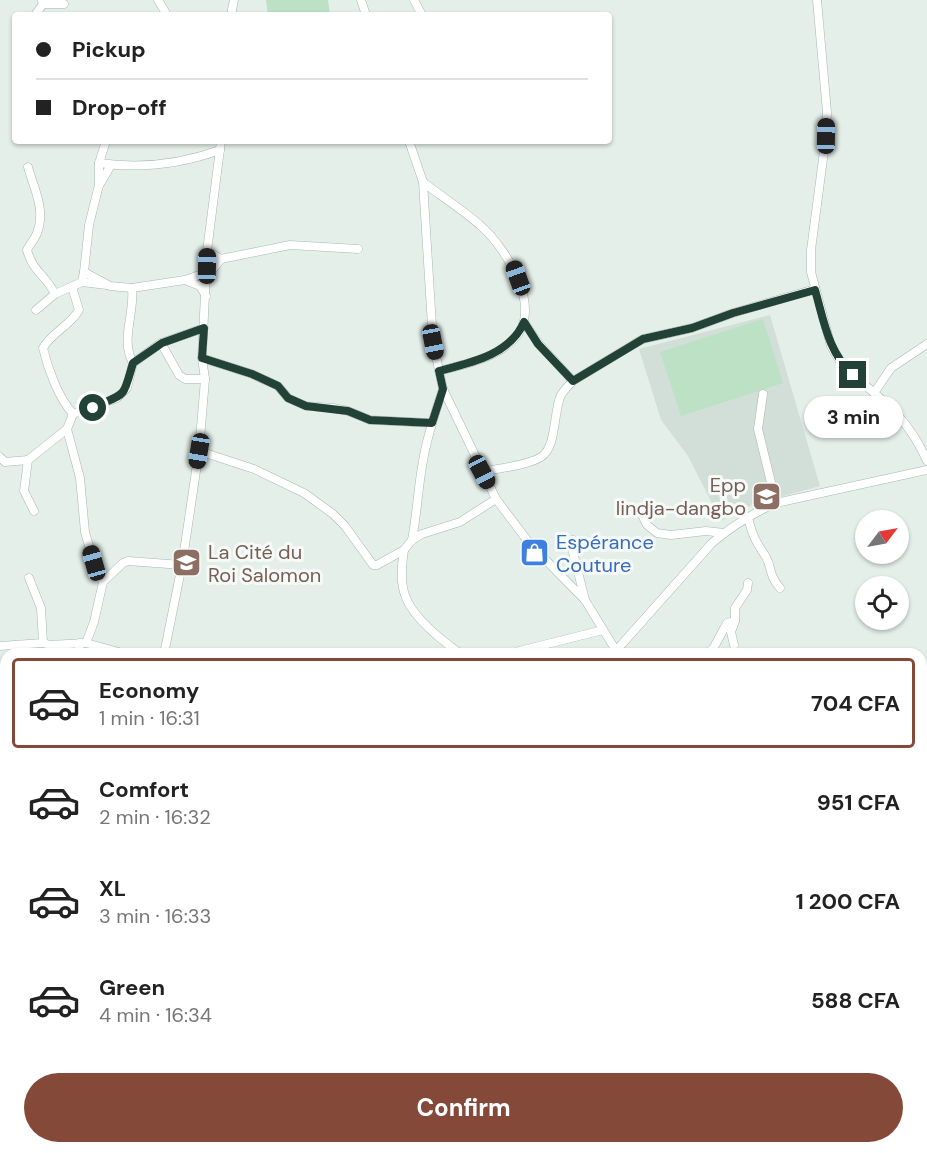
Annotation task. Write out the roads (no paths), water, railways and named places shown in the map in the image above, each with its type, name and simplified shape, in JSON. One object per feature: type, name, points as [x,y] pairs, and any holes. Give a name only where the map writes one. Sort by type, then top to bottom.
[{"type":"street","points":[[817,0],[827,112],[823,171],[811,250],[811,272],[815,290],[836,356],[842,365],[894,410],[908,426],[927,461]]},
{"type":"street","points":[[42,2],[64,4]]},
{"type":"street","points":[[82,282],[89,225],[99,185],[99,163],[105,144]]},
{"type":"street","points":[[165,648],[182,565],[199,451],[205,379],[202,358],[207,251],[221,144]]},
{"type":"street","points":[[410,144],[423,182],[431,321],[443,389],[496,500],[530,544],[585,600],[613,648]]},
{"type":"street","points":[[99,163],[134,166],[183,162],[220,150]]},
{"type":"street","points":[[99,185],[111,165]]},
{"type":"street","points":[[28,167],[39,201],[41,220],[28,252],[34,268],[46,278],[55,294]]},
{"type":"street","points":[[423,182],[481,226],[505,252],[518,278],[524,305],[524,322],[514,339],[497,351],[465,364],[439,371]]},
{"type":"street","points":[[207,277],[221,260],[290,245],[358,249]]},
{"type":"street","points":[[207,251],[221,260]]},
{"type":"street","points":[[36,310],[55,294],[82,282],[132,288],[185,280],[202,274],[207,266]]},
{"type":"street","points":[[84,272],[110,286]]},
{"type":"street","points":[[185,280],[200,286],[206,296]]},
{"type":"street","points":[[72,286],[79,310],[63,329],[47,340],[44,348],[51,373],[67,407],[73,414]]},
{"type":"street","points":[[132,288],[133,297],[126,347],[133,363]]},
{"type":"street","points":[[482,472],[498,467],[514,467],[541,457],[547,452],[561,395],[573,381],[643,339],[692,328],[733,313],[815,290]]},
{"type":"street","points":[[524,322],[538,344],[573,381]]},
{"type":"street","points":[[2,462],[28,460],[67,429],[73,414],[117,398],[124,392],[133,363],[162,343],[204,328]]},
{"type":"street","points":[[162,343],[179,375],[185,379],[205,379]]},
{"type":"street","points":[[874,393],[891,368],[927,344]]},
{"type":"street","points":[[202,358],[252,374],[278,386],[288,398],[306,406],[341,409],[370,420],[432,423]]},
{"type":"street","points":[[412,540],[423,462],[443,389]]},
{"type":"street","points":[[763,394],[758,429],[776,503]]},
{"type":"street","points":[[67,429],[80,478],[85,532],[94,563],[103,582]]},
{"type":"street","points":[[199,451],[254,469],[304,493],[333,514],[345,526],[373,565],[404,550],[412,540],[422,534],[460,522],[496,500]]},
{"type":"street","points":[[28,460],[24,491],[34,512]]},
{"type":"street","points":[[620,648],[677,582],[724,533],[748,517],[776,503],[927,470]]},
{"type":"street","points":[[639,509],[647,525],[657,533],[670,535],[706,531],[724,533]]},
{"type":"street","points":[[748,517],[751,534],[767,558],[770,574],[780,588]]},
{"type":"street","points":[[573,540],[573,552],[585,600]]},
{"type":"street","points":[[404,550],[403,590],[409,605],[418,617],[453,648]]},
{"type":"street","points":[[81,648],[94,622],[103,582],[123,563],[128,561],[182,565]]},
{"type":"street","points":[[29,578],[41,608],[43,643]]},
{"type":"street","points":[[734,645],[731,632],[735,621],[735,608],[747,590],[748,583]]},
{"type":"street","points":[[712,648],[727,623],[735,621]]},
{"type":"street","points":[[531,648],[603,630]]},
{"type":"street","points":[[0,646],[83,643],[103,648]]},
{"type":"place","name":"Epp lindja-dangbo","points":[[767,497]]},
{"type":"place","name":"Espérance Couture","points":[[535,553]]},
{"type":"place","name":"La Cité du Roi Salomon","points":[[187,563]]}]
